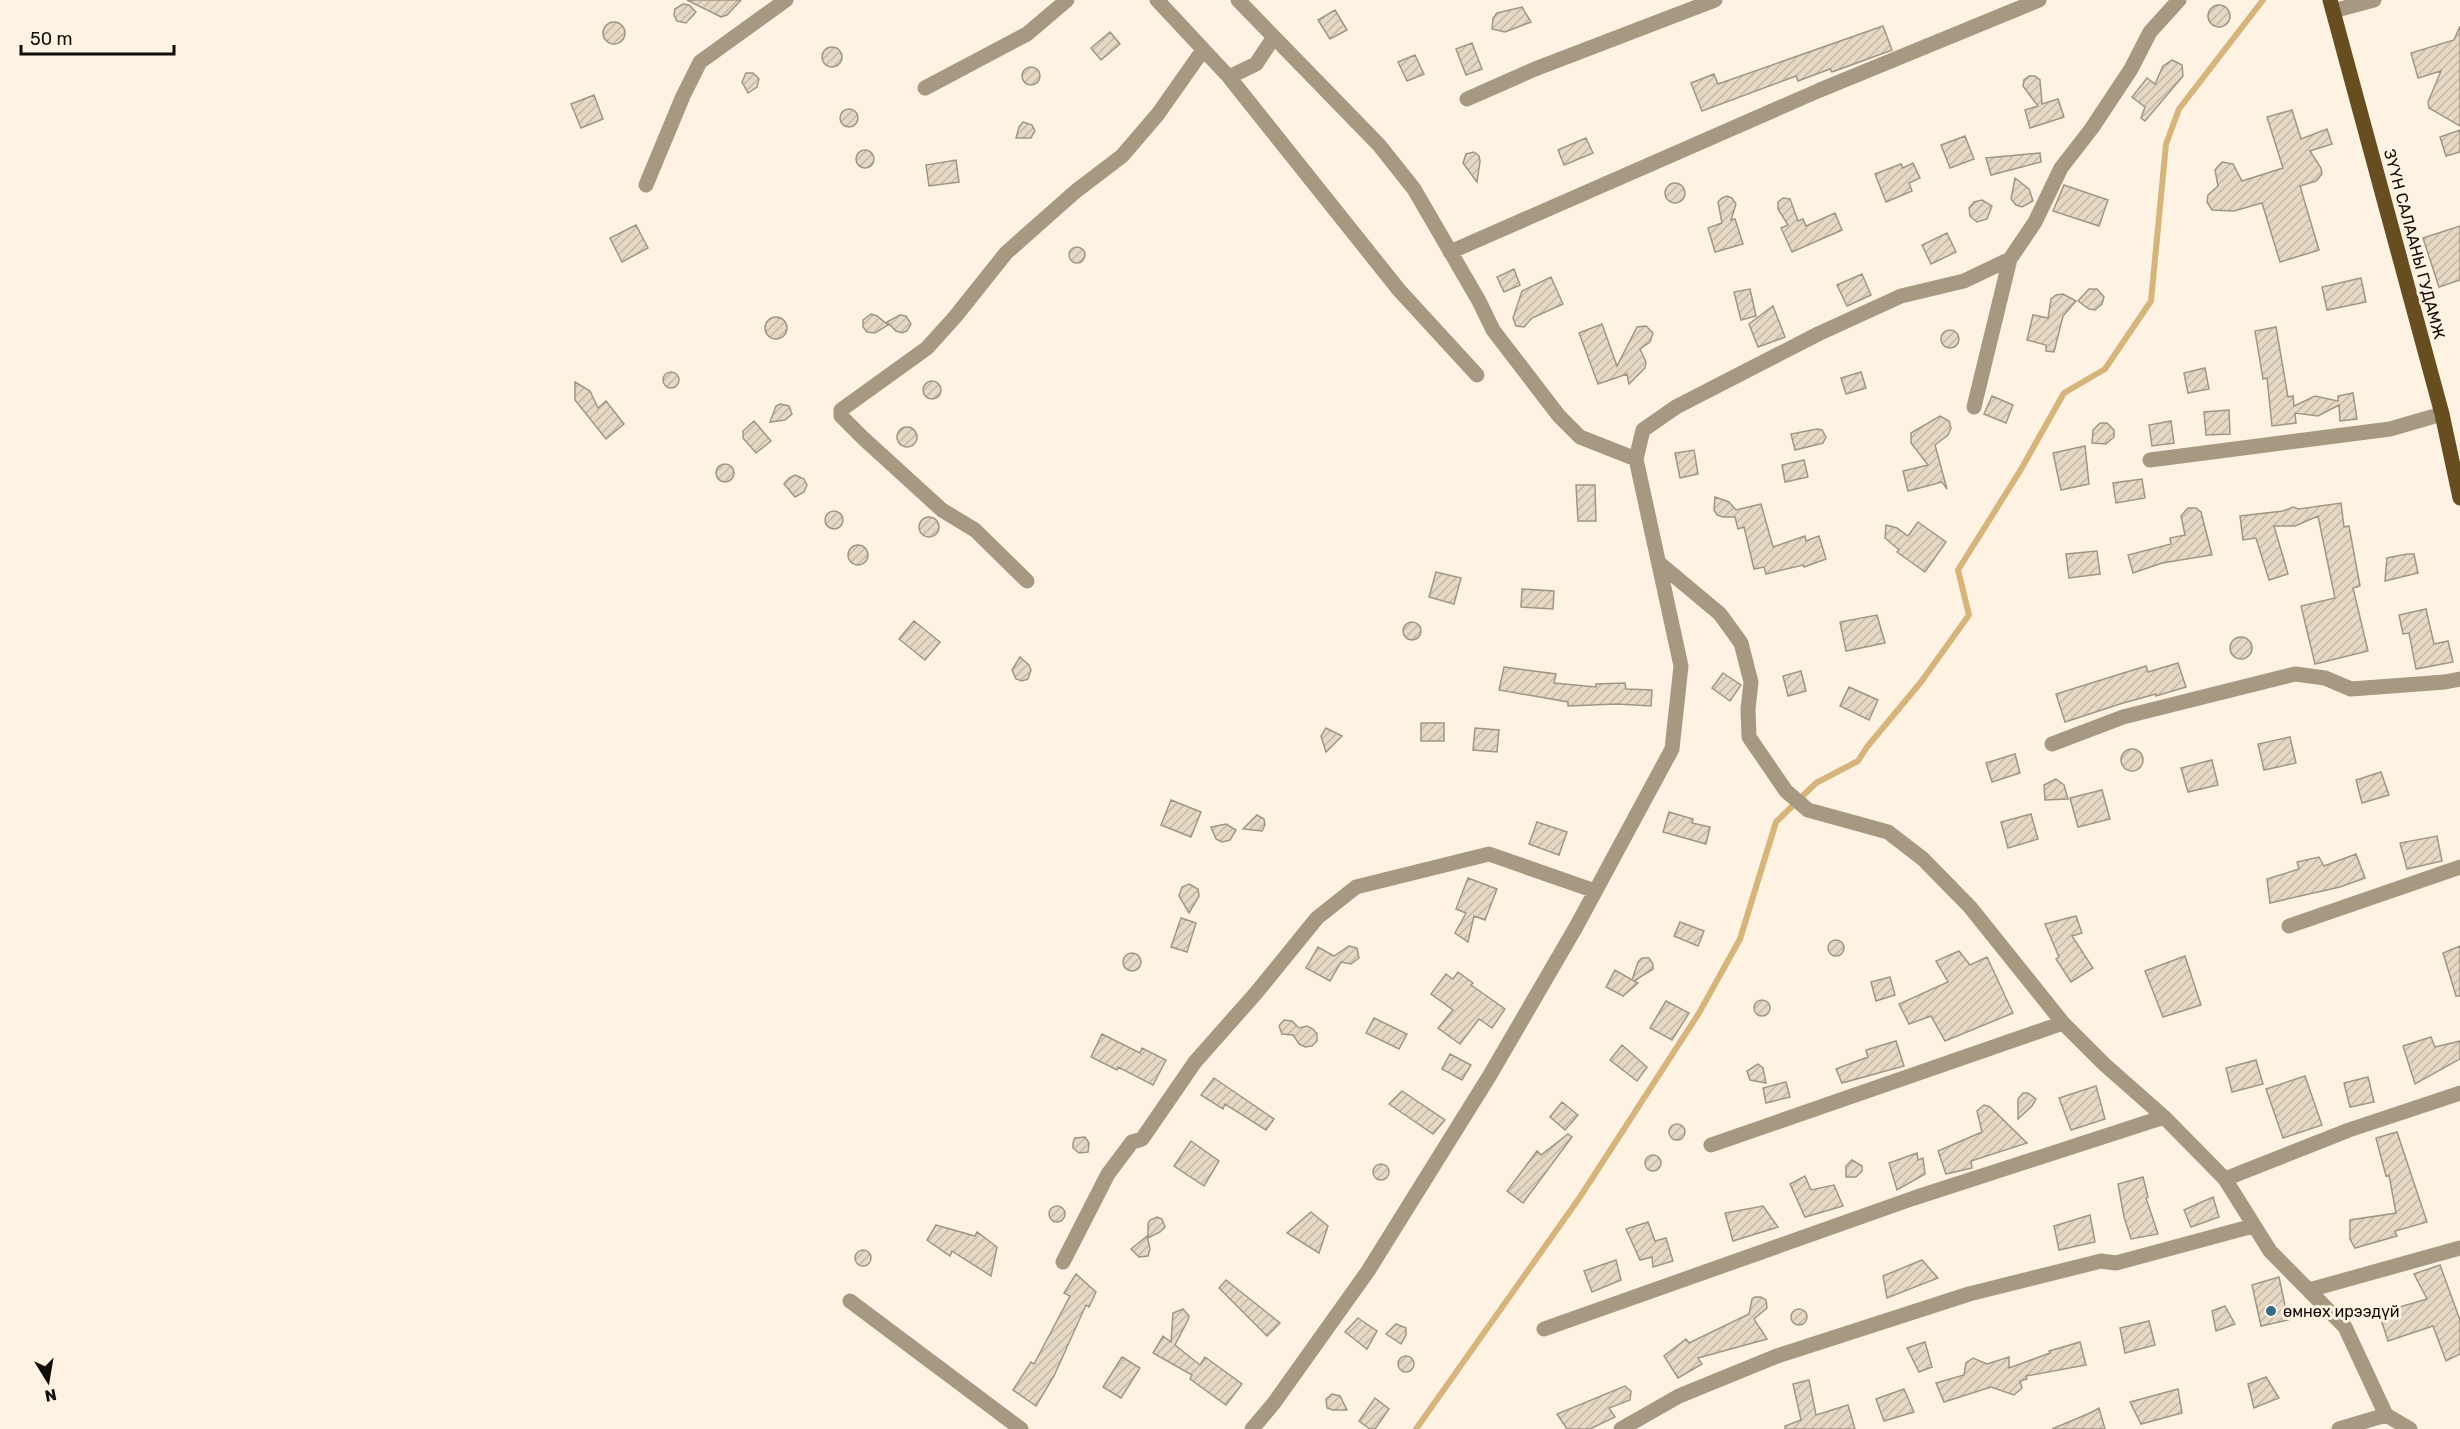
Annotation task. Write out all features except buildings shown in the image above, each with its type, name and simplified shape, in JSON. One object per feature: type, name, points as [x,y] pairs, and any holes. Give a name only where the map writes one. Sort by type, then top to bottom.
[{"type":"main road","name":"ЗҮҮН САЛААНЫ ГУДАМЖ","points":[[2331,6],[2442,414],[2460,498]]},
{"type":"street","points":[[646,185],[678,106],[700,62],[786,0]]},
{"type":"street","points":[[925,88],[1027,34],[1067,0]]},
{"type":"street","points":[[1157,0],[1229,77],[1399,290],[1477,375]]},
{"type":"street","points":[[1238,0],[1379,145],[1414,189],[1493,330],[1559,416],[1580,437],[1636,459]]},
{"type":"street","points":[[1467,99],[1535,69],[1715,0]]},
{"type":"street","points":[[1450,252],[1809,95],[2039,0]]},
{"type":"street","points":[[1974,406],[2010,259],[2035,222],[2061,168],[2092,128],[2124,79],[2150,32],[2179,0]]},
{"type":"street","points":[[2331,6],[2374,0]]},
{"type":"street","points":[[1229,77],[1256,64],[1274,37]]},
{"type":"street","points":[[1027,581],[975,530],[942,510],[862,438],[841,416],[841,410],[927,348],[1006,253],[1076,191],[1122,156],[1158,114],[1203,50]]},
{"type":"street","points":[[1252,1429],[1274,1403],[1368,1271],[1490,1075],[1595,891],[1672,749],[1681,666],[1636,459],[1642,430],[1676,406],[1818,334],[1901,296],[1964,281],[2010,259]]},
{"type":"street","points":[[2150,460],[2390,429],[2442,414]]},
{"type":"street","points":[[1659,563],[1720,614],[1741,643],[1750,682],[1749,737],[1787,792],[1808,810],[1888,832],[1923,859],[1970,907],[2063,1023],[2104,1064],[2164,1117],[2225,1179],[2270,1251],[2345,1328],[2386,1415],[2410,1429]]},
{"type":"street","points":[[2052,744],[2123,717],[2295,674],[2325,678],[2351,689],[2460,679]]},
{"type":"street","points":[[1063,1262],[1108,1174],[1132,1142],[1142,1139],[1195,1062],[1256,993],[1317,918],[1356,887],[1489,854],[1595,891]]},
{"type":"street","points":[[2289,926],[2460,867]]},
{"type":"street","points":[[1711,1145],[2063,1023]]},
{"type":"street","points":[[2225,1179],[2349,1130],[2460,1093]]},
{"type":"street","points":[[1544,1329],[1914,1198],[2164,1117]]},
{"type":"street","points":[[1621,1429],[1679,1396],[1799,1348],[1969,1294],[2101,1261],[2116,1263],[2253,1226]]},
{"type":"street","points":[[2309,1290],[2460,1248]]},
{"type":"street","points":[[850,1301],[1021,1429]]},
{"type":"street","points":[[2340,1429],[2386,1415]]},
{"type":"waterway","points":[[1416,1429],[1580,1197],[1699,1013],[1740,939],[1776,822],[1816,783],[1858,761],[1921,682],[1969,615],[1958,570],[2020,471],[2064,393],[2105,369],[2151,301],[2166,144],[2179,109],[2263,0]]},
{"type":"place","name":"өмнөх ирээдүй","points":[[2271,1311]]}]
